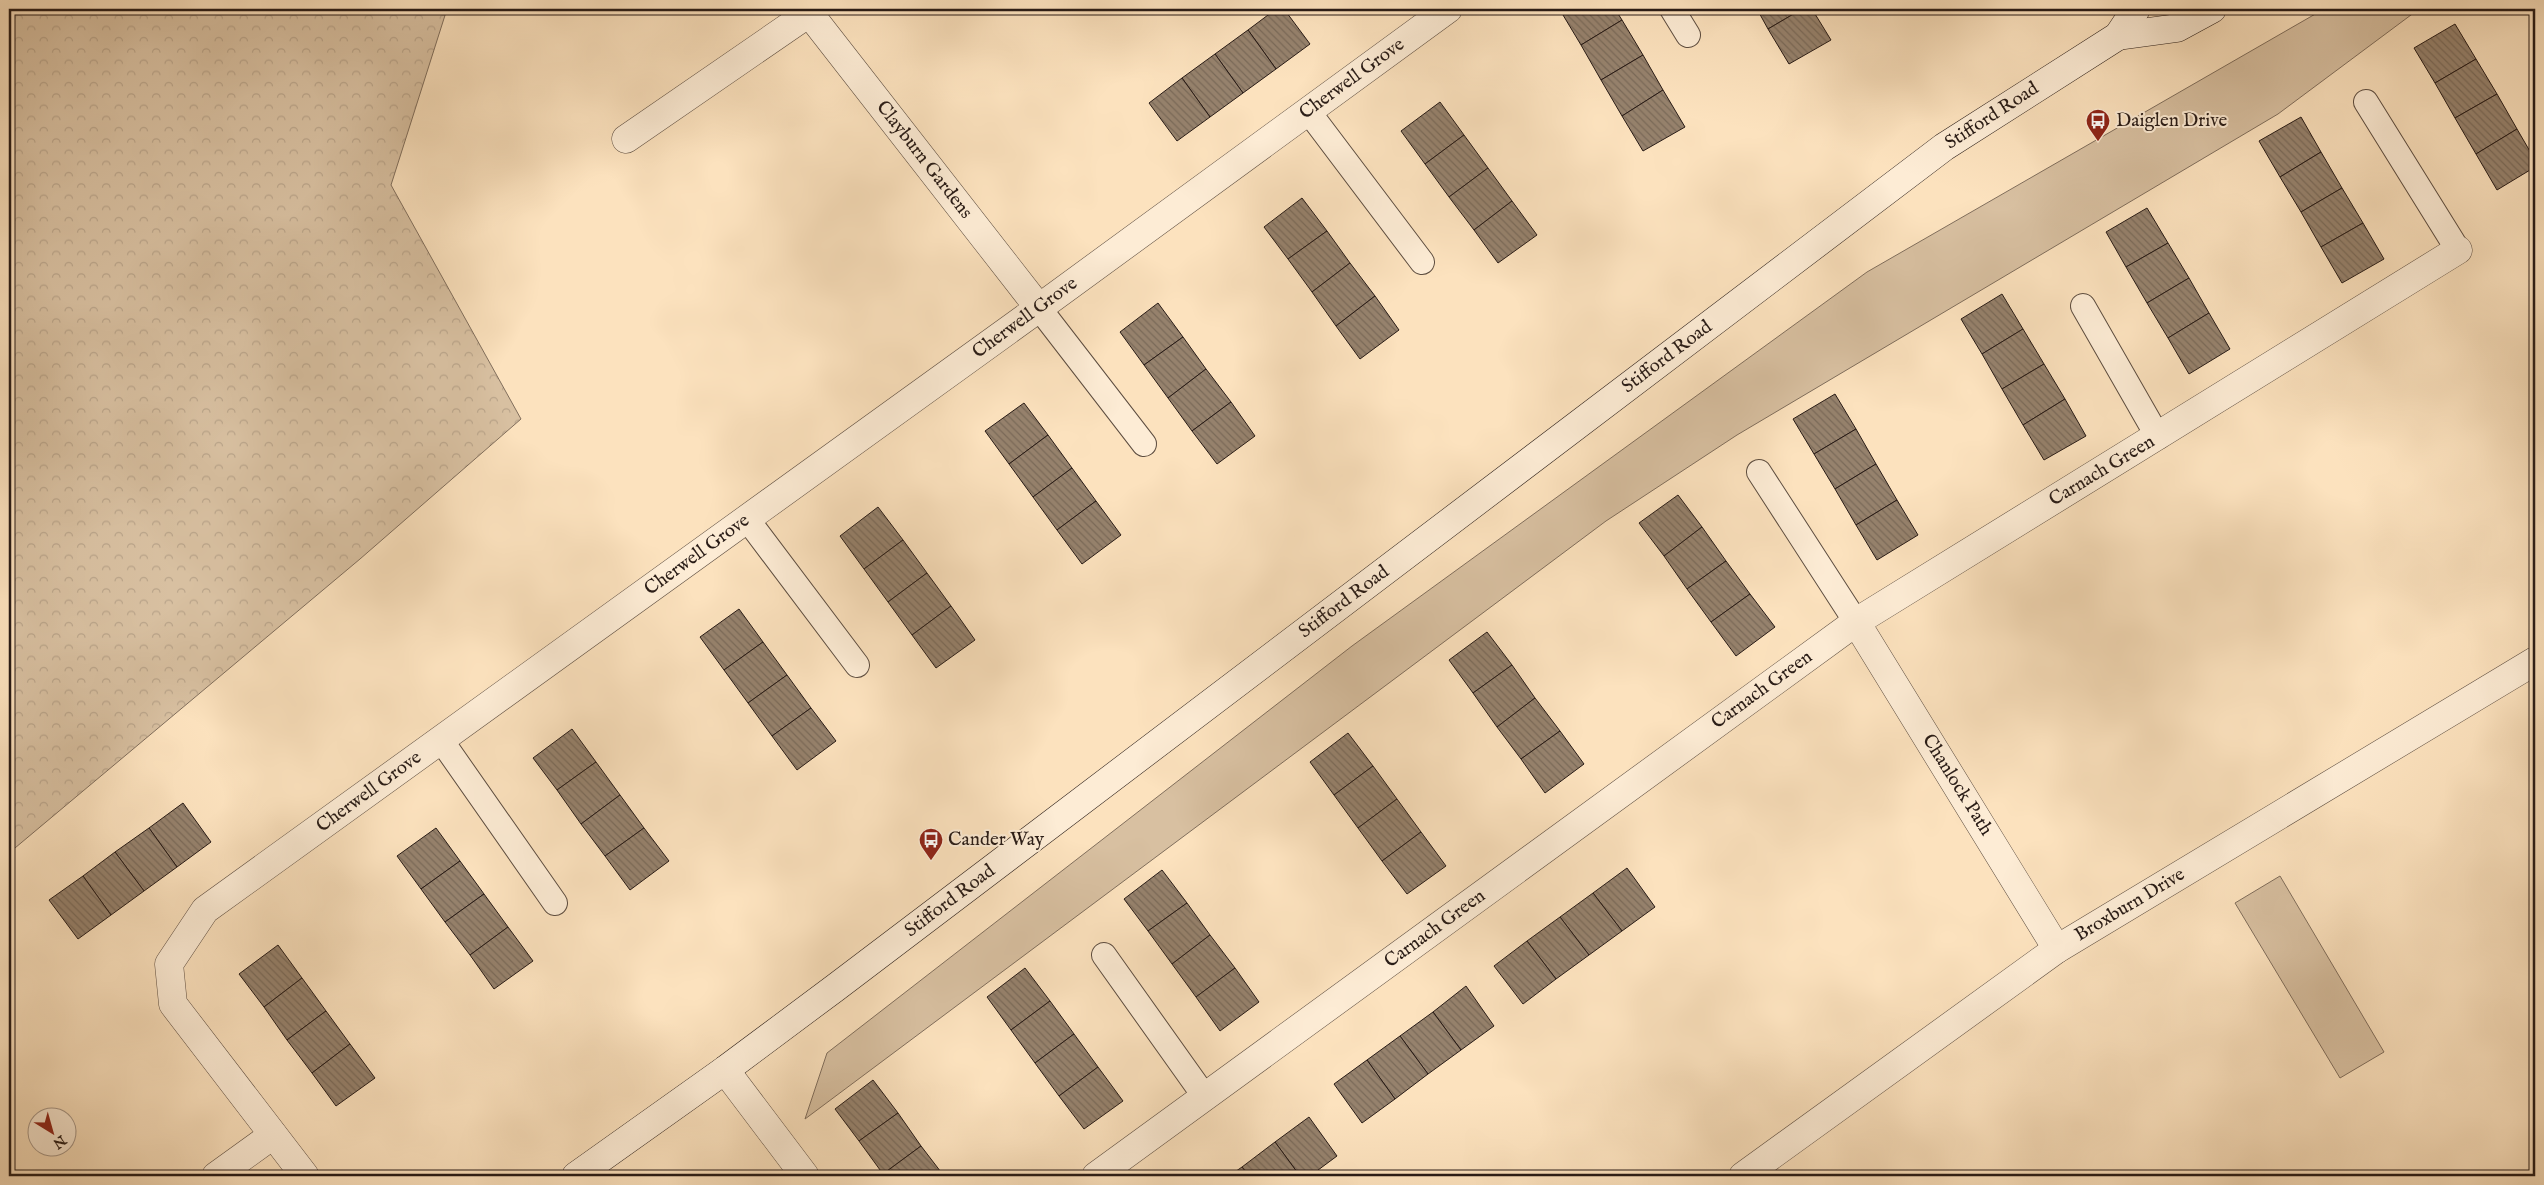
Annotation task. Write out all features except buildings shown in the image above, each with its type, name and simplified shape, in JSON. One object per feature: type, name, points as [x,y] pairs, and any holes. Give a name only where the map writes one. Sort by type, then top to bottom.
[{"type":"street","name":"Cherwell Grove","points":[[305,1176],[173,1004],[169,964],[205,910],[1040,308],[1448,9]]},
{"type":"street","name":"Stifford Road","points":[[576,1176],[725,1070],[1944,147],[2118,36],[2136,9]]},
{"type":"street","name":"Stifford Road","points":[[2118,36],[2176,28],[2212,9]]},
{"type":"street","name":"Clayburn Gardens","points":[[626,139],[812,11],[1040,308]]},
{"type":"street","name":"Carnach Green","points":[[1096,1176],[1856,622],[2458,250]]},
{"type":"street","name":"Chanlock Path","points":[[1856,622],[2057,949]]},
{"type":"street","name":"Broxburn Drive","points":[[1743,1176],[2057,949],[2535,661]]},
{"type":"street","points":[[725,1070],[805,1176]]},
{"type":"street","points":[[216,1176],[273,1135]]},
{"type":"lane","points":[[1672,9],[1688,35]]},
{"type":"lane","points":[[2366,102],[2458,250]]},
{"type":"lane","points":[[1308,111],[1422,262]]},
{"type":"lane","points":[[2084,306],[2158,437]]},
{"type":"lane","points":[[1040,308],[1144,444]]},
{"type":"lane","points":[[1759,472],[1856,622]]},
{"type":"lane","points":[[747,519],[857,665]]},
{"type":"lane","points":[[441,740],[555,903]]},
{"type":"lane","points":[[1104,955],[1205,1097]]},
{"type":"green space","points":[[9,9],[447,9],[391,185],[521,419],[360,559],[9,853]]},
{"type":"green space","points":[[2324,9],[2419,9],[2278,114],[1737,435],[1606,521],[805,1119],[827,1053],[1352,646],[1867,272]]},
{"type":"green space","points":[[2280,876],[2384,1052],[2340,1078],[2235,903]]},
{"type":"place","name":"Daiglen Drive","points":[[2098,142]]},
{"type":"place","name":"Cander Way","points":[[931,861]]}]
